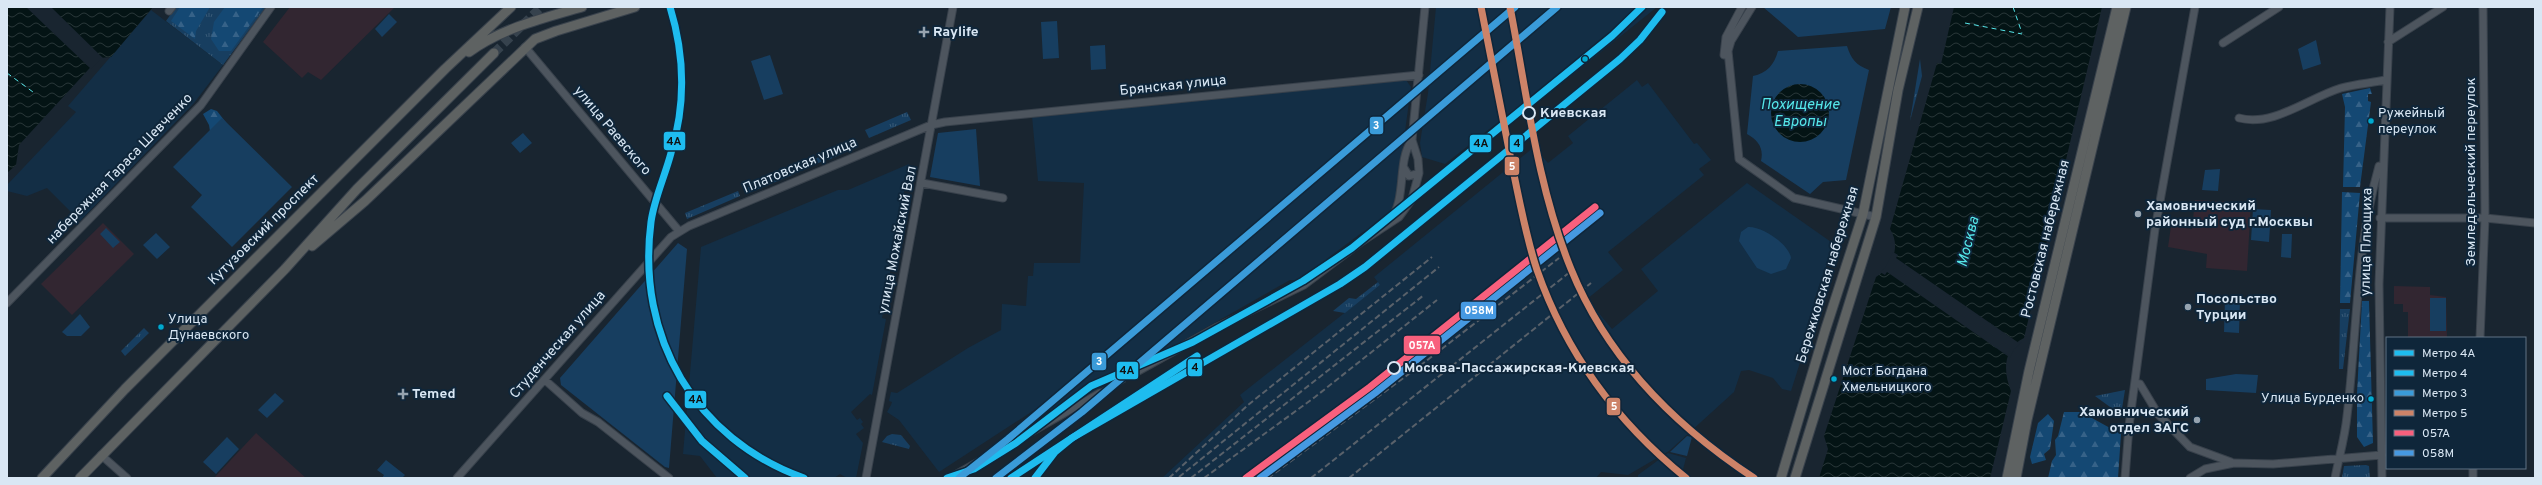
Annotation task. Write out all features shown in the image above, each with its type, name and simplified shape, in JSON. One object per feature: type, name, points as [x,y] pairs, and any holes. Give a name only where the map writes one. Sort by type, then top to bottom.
[{"type":"main road","name":"Кутузовский проспект","points":[[42,478],[125,389],[445,69],[511,7]]},
{"type":"main road","points":[[445,69],[479,45],[497,35],[582,7]]},
{"type":"main road","points":[[285,269],[365,201],[525,47],[542,36],[635,7]]},
{"type":"main road","name":"Бережковская набережная","points":[[1781,478],[1863,214],[1905,7]]},
{"type":"main road","name":"Бережковская набережная","points":[[1795,478],[1876,217],[1898,90],[1918,7]]},
{"type":"main road","name":"Ростовская набережная","points":[[2007,478],[2029,371],[2117,7]]},
{"type":"main road","name":"Ростовская набережная","points":[[2016,478],[2027,420],[2126,7]]},
{"type":"main road","points":[[80,478],[285,269],[357,188],[494,53]]},
{"type":"street","name":"набережная Тараса Шевченко","points":[[7,303],[201,105],[271,7]]},
{"type":"street","name":"улица Можайский Вал","points":[[866,478],[922,183],[953,7]]},
{"type":"street","points":[[1133,374],[1213,329],[1304,285],[1399,217],[1409,204],[1419,173],[1418,159],[1412,140],[1425,7]]},
{"type":"street","points":[[1742,7],[1724,43],[1725,63],[1730,86],[1739,159],[1794,198],[1876,217]]},
{"type":"street","points":[[1730,86],[1729,46],[1752,7]]},
{"type":"street","points":[[2125,478],[2141,330],[2155,229],[2195,7]]},
{"type":"street","points":[[2223,43],[2278,7]]},
{"type":"street","name":"улица Плющиха","points":[[2382,478],[2379,293],[2380,218],[2390,7]]},
{"type":"street","points":[[2388,42],[2443,7]]},
{"type":"street","name":"Земледельческий переулок","points":[[2480,337],[2485,218],[2483,7]]},
{"type":"street","name":"улица Раевского","points":[[525,47],[679,231]]},
{"type":"street","name":"Брянская улица","points":[[931,125],[983,118],[1418,74]]},
{"type":"street","points":[[2239,118],[2248,120],[2268,118],[2340,88],[2386,80]]},
{"type":"street","name":"Платовская улица","points":[[679,231],[931,125]]},
{"type":"street","points":[[1386,225],[1398,206],[1407,149],[1412,140]]},
{"type":"street","points":[[2335,478],[2348,414],[2357,308],[2369,206],[2383,153]]},
{"type":"street","points":[[1404,168],[1409,176],[1419,173]]},
{"type":"street","points":[[922,183],[1003,198]]},
{"type":"street","points":[[2380,218],[2485,218],[2535,223]]},
{"type":"street","name":"Студенческая улица","points":[[457,478],[669,239],[679,231]]},
{"type":"street","points":[[1848,261],[1851,258],[1856,257],[1860,260],[1860,265]]},
{"type":"street","points":[[544,380],[582,413],[598,422],[669,478]]},
{"type":"street","points":[[2135,385],[2140,384],[2158,414],[2190,447],[2234,463]]},
{"type":"street","points":[[950,478],[1100,392]]},
{"type":"street","points":[[101,455],[127,478]]},
{"type":"street","points":[[2190,478],[2205,470],[2234,463],[2273,464],[2382,455]]},
{"type":"shaded area","points":[[290,7],[395,7],[321,80],[308,72],[302,78],[263,42]]},
{"type":"shaded area","points":[[1436,7],[1657,7],[1520,117],[1511,112],[1445,164],[1422,157],[1420,143],[1428,93]]},
{"type":"shaded area","points":[[151,10],[223,65],[194,103],[80,221],[47,188],[27,196],[7,191],[7,185],[76,112],[68,106]]},
{"type":"shaded area","points":[[1403,79],[1406,80],[1411,87],[1395,206],[1389,217],[1360,234],[1328,258],[1307,279],[1301,281],[1290,280],[1054,414],[1045,403],[939,472],[899,420],[887,412],[892,402],[889,401],[891,392],[897,393],[968,348],[1001,330],[1002,304],[1026,306],[1028,276],[1033,276],[1034,263],[1080,263],[1084,183],[1038,181],[1032,116]]},
{"type":"shaded area","points":[[1637,80],[1642,87],[1648,83],[1694,144],[1697,143],[1711,160],[1699,169],[1704,175],[1608,252],[1623,270],[1587,299],[1612,329],[1658,291],[1641,269],[1747,183],[1834,244],[1814,301],[1816,312],[1791,391],[1782,389],[1773,378],[1749,370],[1741,371],[1734,392],[1669,451],[1628,475],[1601,472],[1596,478],[1162,478],[1244,402],[1240,395],[1380,285],[1374,277],[1534,147],[1548,163],[1573,143],[1568,136]]},
{"type":"shaded area","points":[[909,164],[882,318],[886,319],[872,395],[870,394],[851,412],[857,420],[860,418],[863,422],[861,424],[864,428],[856,434],[863,443],[856,478],[847,478],[840,474],[834,478],[717,478],[700,456],[683,454],[701,247],[838,190],[848,190]]},
{"type":"shaded area","points":[[2195,200],[2251,203],[2247,271],[2206,268],[2207,254],[2168,247],[2171,226],[2192,229]]},
{"type":"shaded area","points":[[103,223],[134,254],[72,315],[41,284]]},
{"type":"shaded area","points":[[2394,286],[2430,287],[2430,295],[2446,297],[2447,337],[2408,337],[2408,312],[2403,312],[2403,304],[2394,304]]},
{"type":"shaded area","points":[[256,433],[306,478],[215,477]]},
{"type":"shaded area","points":[[1668,453],[1686,458],[1682,478],[1638,478],[1638,475]]},
{"type":"green space","points":[[176,7],[266,7],[223,65],[166,21]]},
{"type":"green space","points":[[180,7],[210,7],[196,31],[195,39],[171,21]]},
{"type":"green space","points":[[225,7],[263,7],[231,51],[219,51],[211,39],[214,22]]},
{"type":"green space","points":[[1763,7],[1891,7],[1885,29],[1798,37]]},
{"type":"green space","points":[[389,14],[397,22],[382,37],[375,29]]},
{"type":"green space","points":[[1057,21],[1059,58],[1043,59],[1041,22]]},
{"type":"green space","points":[[2316,40],[2321,64],[2303,70],[2298,49]]},
{"type":"green space","points":[[1105,45],[1106,69],[1091,70],[1090,46]]},
{"type":"green space","points":[[1847,46],[1850,55],[1855,61],[1869,70],[1846,180],[1823,182],[1810,194],[1761,161],[1761,148],[1754,139],[1747,134],[1753,76],[1762,73],[1769,68],[1778,51]]},
{"type":"green space","points":[[770,55],[783,94],[764,100],[751,61]]},
{"type":"green space","points":[[1920,59],[1922,76],[1910,121]]},
{"type":"green space","points":[[2370,88],[2372,94],[2368,94],[2368,101],[2371,102],[2360,187],[2343,187],[2345,107],[2342,94]]},
{"type":"green space","points":[[211,109],[217,111],[235,134],[210,131],[209,125],[203,114]]},
{"type":"green space","points":[[907,112],[911,120],[869,138],[865,130]]},
{"type":"green space","points":[[222,118],[292,187],[232,247],[191,207],[202,195],[173,167]]},
{"type":"green space","points":[[976,129],[980,186],[930,177],[938,133]]},
{"type":"green space","points":[[523,133],[532,143],[520,153],[511,143]]},
{"type":"green space","points":[[852,143],[855,148],[828,160],[825,154]]},
{"type":"green space","points":[[821,156],[823,161],[796,173],[794,168]]},
{"type":"green space","points":[[790,169],[792,175],[746,194],[744,189]]},
{"type":"green space","points":[[2220,169],[2218,191],[2202,190],[2205,170]]},
{"type":"green space","points":[[738,191],[740,196],[687,219],[685,213]]},
{"type":"green space","points":[[2342,192],[2360,193],[2350,303],[2340,303]]},
{"type":"green space","points":[[2253,209],[2271,210],[2269,242],[2251,240]]},
{"type":"green space","points":[[1748,227],[1760,229],[1774,237],[1785,247],[1791,258],[1786,269],[1771,274],[1757,268],[1739,241],[1741,232]]},
{"type":"green space","points":[[106,228],[120,242],[113,248],[100,234]]},
{"type":"green space","points":[[156,233],[170,247],[157,259],[143,245]]},
{"type":"green space","points":[[2282,234],[2292,234],[2291,258],[2281,257]]},
{"type":"green space","points":[[678,243],[687,249],[669,468],[665,467],[561,385],[560,378]]},
{"type":"green space","points":[[1378,282],[1380,285],[1345,313],[1333,311],[1349,298],[1356,299]]},
{"type":"green space","points":[[2430,298],[2446,298],[2446,331],[2430,331]]},
{"type":"green space","points":[[2225,299],[2240,299],[2239,333],[2224,332]]},
{"type":"green space","points":[[2362,301],[2369,301],[2373,443],[2364,447],[2357,437],[2357,393]]},
{"type":"green space","points":[[2340,309],[2350,309],[2343,369],[2339,369]]},
{"type":"green space","points":[[80,314],[90,327],[81,336],[67,336],[62,332]]},
{"type":"green space","points":[[144,328],[149,333],[125,356],[121,351]]},
{"type":"green space","points":[[2236,374],[2258,375],[2256,393],[2206,390],[2206,379]]},
{"type":"green space","points":[[2125,390],[2121,415],[2095,396]]},
{"type":"green space","points":[[275,393],[284,401],[267,418],[258,410]]},
{"type":"green space","points":[[2064,412],[2081,412],[2121,434],[2118,478],[2048,478],[2052,461],[2056,455],[2055,440],[2058,436]]},
{"type":"green space","points":[[2048,414],[2054,421],[2050,449],[2044,454],[2046,460],[2032,464],[2030,457],[2038,423]]},
{"type":"green space","points":[[892,434],[901,435],[910,446],[909,449],[882,442],[887,436]]},
{"type":"green space","points":[[1687,436],[1692,437],[1687,456],[1670,452]]},
{"type":"green space","points":[[227,437],[239,449],[216,474],[203,462]]},
{"type":"green space","points":[[386,460],[405,475],[402,478],[382,478],[384,475],[377,470]]},
{"type":"green space","points":[[2344,466],[2369,466],[2370,478],[2342,478]]},
{"type":"water","points":[[7,7],[153,7],[111,57],[99,58],[19,145],[16,165],[7,173]]},
{"type":"water","name":"Москва","points":[[1954,7],[2102,7],[2024,338],[2017,342],[2012,348],[2007,361],[2006,369],[2008,384],[2011,391],[1990,478],[1819,478],[1828,449],[1824,436],[1876,277],[1887,268],[1894,256],[1895,242],[1890,229],[1937,63],[1941,64]]},
{"type":"water","name":"Похищение Европы","points":[[1800,84],[1811,86],[1821,92],[1827,102],[1829,113],[1827,124],[1821,134],[1811,140],[1800,142],[1789,140],[1779,134],[1773,124],[1771,113],[1773,102],[1779,92],[1789,86]]},
{"type":"pier","points":[[26,7],[51,7],[105,60],[100,60],[91,69]]},
{"type":"pier","points":[[1893,252],[1898,255],[1896,258],[2019,343],[2022,342],[2014,349],[2009,360],[2009,357],[1887,272],[1885,275],[1880,272],[1885,268]]},
{"type":"ferry route","points":[[2013,7],[2022,33]]},
{"type":"ferry route","points":[[1965,23],[2022,34]]},
{"type":"ferry route","points":[[7,73],[33,92]]},
{"type":"tunnel","points":[[494,53],[541,7]]},
{"type":"tunnel","points":[[1100,393],[1133,374]]},
{"type":"railway","points":[[1169,478],[1248,405],[1432,257]]},
{"type":"railway","points":[[1268,478],[1421,365],[1559,258]]},
{"type":"railway","points":[[1179,477],[1439,267]]},
{"type":"railway","points":[[1311,478],[1570,272]]},
{"type":"railway","points":[[1349,478],[1591,283]]},
{"type":"railway","points":[[1191,478],[1424,295]]},
{"type":"railway","points":[[1204,478],[1315,397],[1437,300]]},
{"type":"metro line","name":"4А","points":[[670,7],[679,44],[682,80],[681,98],[676,135],[669,162],[652,213],[649,264],[653,305],[664,343],[681,378],[704,410],[732,438],[766,461],[804,478]]},
{"type":"metro line","name":"5","points":[[1481,7],[1524,220],[1537,270],[1549,301],[1579,358],[1617,410],[1661,457],[1686,478]]},
{"type":"metro line","name":"5","points":[[1510,7],[1541,173],[1559,237],[1571,269],[1586,301],[1604,332],[1624,361],[1646,387],[1697,436],[1754,478]]},
{"type":"metro line","name":"3","points":[[959,478],[1008,439],[1515,7]]},
{"type":"metro line","name":"3","points":[[996,478],[1082,412],[1557,7]]},
{"type":"metro line","name":"4А","points":[[947,478],[974,469],[1016,443],[1091,386],[1193,342],[1303,281],[1352,248],[1612,36],[1642,7]]},
{"type":"metro line","name":"4","points":[[1035,478],[1055,452],[1072,438],[1340,284],[1365,267],[1620,59],[1640,40],[1662,12]]},
{"type":"metro line","name":"4А","points":[[1011,478],[1197,356]]},
{"type":"metro line","name":"4А","points":[[667,396],[702,441],[745,478]]},
{"type":"transit line","name":"057А","points":[[1246,478],[1370,387],[1595,207]]},
{"type":"transit line","name":"058М","points":[[1260,478],[1375,393],[1600,213]]},
{"type":"place","name":"Raylife","points":[[924,32]]},
{"type":"place","name":"Киевская","points":[[1529,113]]},
{"type":"place","name":"Ружейный переулок","points":[[2371,121]]},
{"type":"place","name":"Хамовнический районный суд г.Москвы","points":[[2138,214]]},
{"type":"place","name":"Посольство Турции","points":[[2188,307]]},
{"type":"place","name":"Улица Дунаевского","points":[[161,327]]},
{"type":"place","name":"Москва-Пассажирская-Киевская","points":[[1394,368]]},
{"type":"place","name":"Мост Богдана Хмельницкого","points":[[1834,379]]},
{"type":"place","name":"Temed","points":[[403,394]]},
{"type":"place","name":"Улица Бурденко","points":[[2371,399]]},
{"type":"place","name":"Хамовнический отдел ЗАГС","points":[[2197,420]]}]
